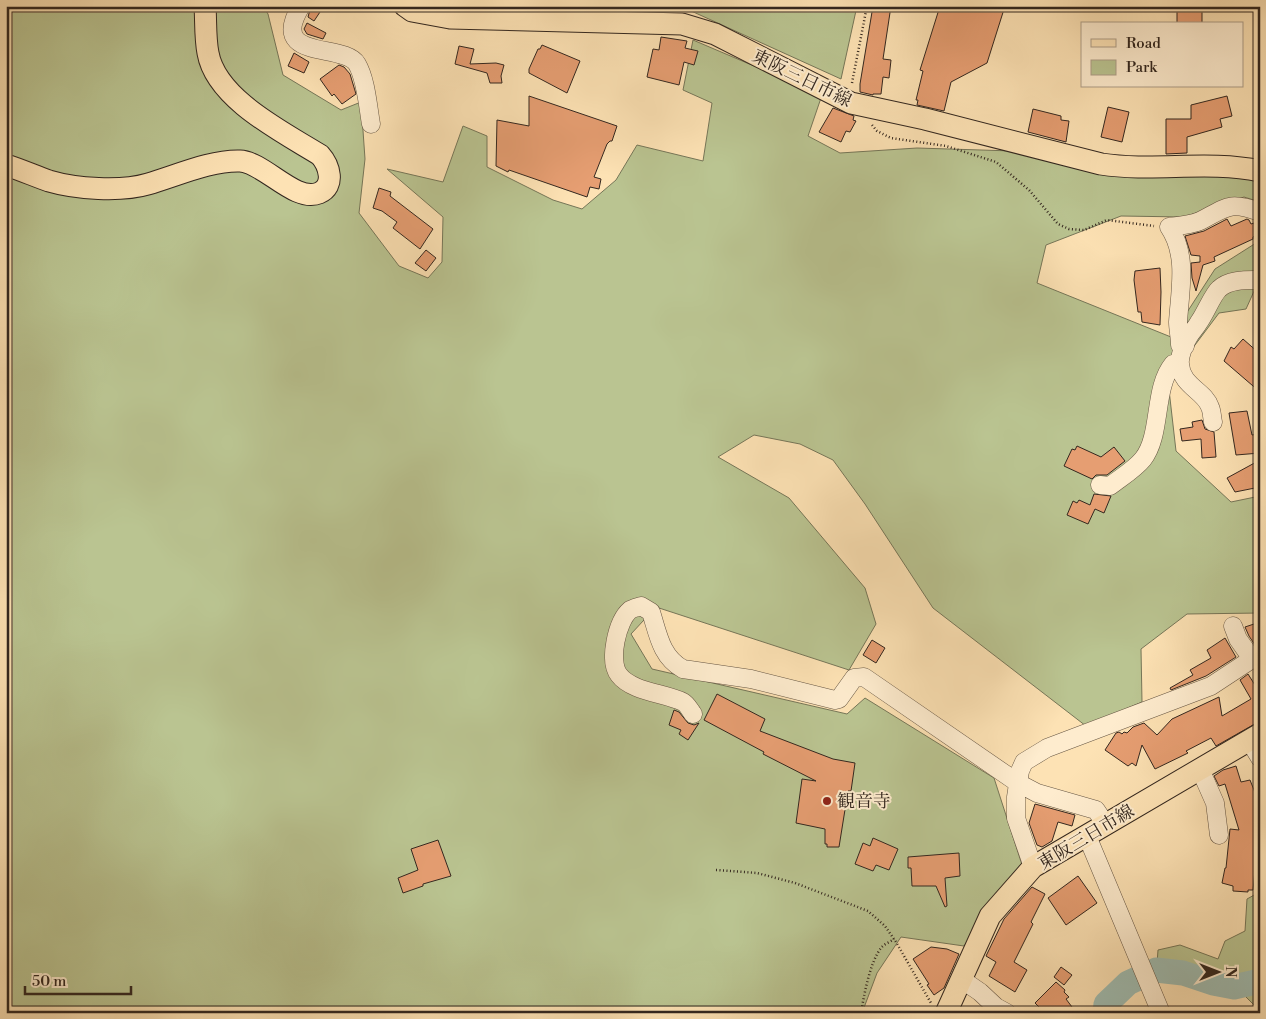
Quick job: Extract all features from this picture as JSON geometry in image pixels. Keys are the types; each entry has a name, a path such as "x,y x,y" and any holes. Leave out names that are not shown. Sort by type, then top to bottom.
{"main road":[{"path":"6,165 50,181 99,188 139,186 220,162 243,161 257,166 300,192 310,195 324,191 330,174 326,162 320,155 255,114 226,88 214,72 208,53 205,6"},
{"name":"東阪三日市線","path":"404,6 412,11 450,18 560,13 682,24 715,34 859,106 925,119 1102,164 1126,168 1239,167 1260,171"},
{"name":"東阪三日市線","path":"939,1009 961,979 990,916 1033,867 1200,770 1256,744"}],"street":[{"path":"301,6 294,17 292,30 297,39 309,48 347,55 357,64 371,124"},
{"path":"1185,346 1180,345 1178,324 1182,289 1180,254 1176,238 1169,227 1199,222 1228,206 1245,207 1260,212"},
{"path":"1212,422 1210,406 1184,378 1180,363 1187,339 1219,289 1243,280 1260,280"},
{"path":"1100,485 1110,486 1143,458 1152,442 1158,406 1168,369 1173,364 1180,363"},
{"path":"693,714 684,703 631,684 619,676 614,666 615,642 622,622 631,609 641,606 651,612 661,645 674,664 683,669 751,679 835,700 839,699 854,678 864,676 1018,783 1037,793 1096,810 1106,825"},
{"path":"1033,867 1016,818 1018,783 1024,762 1047,748 1211,686 1256,659 1238,639 1233,626"},
{"path":"1200,770 1215,803 1219,835"},
{"path":"1087,836 1158,1005"},
{"path":"961,979 980,992 996,1007 1011,1012"}],"path":[{"path":"867,6 852,86 859,106 867,120 877,131 891,138 946,146 996,162 1029,190 1058,224 1069,229 1084,230 1107,220 1169,227"},
{"path":"716,870 757,873 795,883 868,911 885,926 939,1009"},
{"path":"861,1013 865,988 881,947 894,939"}],"green space":[{"path":"6,6 263,6 268,14 283,75 341,110 361,102 365,159 359,213 399,266 428,278 442,262 443,217 387,169 443,182 463,126 487,136 487,167 553,200 582,209 616,180 637,145 703,161 712,103 683,90 693,40 822,95 808,136 840,153 917,148 1013,151 1260,177 1260,202 1244,197 1184,217 1121,216 1046,245 1037,283 1171,337 1215,269 1256,243 1260,243 1260,278 1246,309 1219,313 1168,381 1176,451 1231,502 1260,496 1260,613 1187,614 1141,649 1142,702 1086,726 933,608 865,504 833,460 800,444 754,435 718,457 789,498 865,588 876,624 849,670 656,607 631,634 652,669 847,714 865,698 994,778 1023,868 964,946 901,937 877,973 862,1013 6,1013"},
{"path":"688,6 857,6 841,79 689,10"},
{"path":"1260,887 1260,1011 1220,975 1157,964 1158,950 1180,945 1218,959 1225,941 1245,931 1247,899 1256,894"}],"building":[{"path":"311,6 324,6 314,21 308,17"},
{"path":"873,6 891,6 883,59 891,60 889,78 883,77 881,94 873,95 860,92 860,84"},
{"path":"940,6 1005,6 987,63 951,82 944,111 917,105 918,100 916,100 923,71 920,70"},
{"path":"1177,6 1202,6 1202,22 1177,22"},
{"path":"307,23 326,33 323,39 307,34 304,29"},
{"path":"661,37 687,41 685,48 698,51 694,65 684,62 679,85 647,77 653,49 659,50"},
{"path":"542,45 580,61 567,93 529,73 538,49"},
{"path":"459,46 474,49 470,64 496,63 504,65 501,76 502,83 490,83 487,73 455,64"},
{"path":"294,53 309,62 304,73 288,66"},
{"path":"339,65 344,67 350,74 356,94 342,104 334,94 332,96 320,79"},
{"path":"529,96 617,126 612,141 607,144 594,177 601,179 599,189 590,187 587,197 509,170 508,172 496,166 497,120 529,126"},
{"path":"1227,96 1232,116 1220,119 1222,127 1187,137 1187,153 1166,154 1166,119 1191,119 1191,105"},
{"path":"1108,107 1129,112 1122,142 1101,137"},
{"path":"833,108 854,116 853,120 856,121 850,132 846,131 841,142 819,132"},
{"path":"1033,109 1061,116 1061,120 1069,121 1066,142 1028,132"},
{"path":"379,188 391,192 390,196 433,229 420,249 393,228 397,222 382,211 373,208"},
{"path":"1227,219 1231,226 1247,219 1249,220 1251,224 1254,223 1257,235 1253,239 1214,257 1215,261 1203,265 1196,291 1192,278 1191,263 1200,262 1200,256 1191,255 1185,236 1204,231"},
{"path":"426,250 436,258 426,271 415,263"},
{"path":"1160,268 1160,325 1142,322 1141,312 1138,312 1134,280 1135,271"},
{"path":"1243,339 1260,354 1260,392 1224,361 1231,347 1234,349"},
{"path":"1247,411 1252,435 1258,434 1260,453 1236,455 1229,413"},
{"path":"1202,420 1205,429 1214,432 1216,457 1202,458 1201,439 1182,441 1180,429 1193,427 1192,422"},
{"path":"1077,446 1101,457 1114,447 1125,461 1107,475 1096,475 1092,479 1064,466 1072,449 1075,450"},
{"path":"1260,460 1260,487 1235,492 1227,478"},
{"path":"1094,494 1111,496 1104,513 1095,509 1088,524 1067,515 1073,501 1077,503 1079,500 1090,505"},
{"path":"1260,622 1260,648 1257,648 1245,627"},
{"path":"1225,638 1236,657 1206,676 1171,690 1170,688 1193,675 1190,670 1211,658 1207,650"},
{"path":"872,640 885,648 876,663 863,655"},
{"path":"1248,674 1260,693 1260,721 1216,746 1211,738 1186,751 1188,753 1155,769 1142,745 1136,766 1132,763 1128,766 1105,750 1116,733 1127,733 1133,727 1144,723 1157,735 1172,719 1219,697 1222,716 1251,699 1240,680"},
{"path":"717,694 765,719 760,731 833,759 855,763 851,791 848,791 839,847 827,847 827,844 825,844 825,829 796,823 802,779 816,781 763,754 764,752 704,720"},
{"path":"674,710 679,712 688,723 694,725 699,723 688,740 679,734 681,730 669,725"},
{"path":"1236,766 1241,782 1250,780 1260,805 1260,860 1256,860 1253,890 1248,890 1248,892 1233,891 1233,886 1222,883 1226,868 1230,829 1239,830 1225,784 1219,786 1214,776 1223,770"},
{"path":"1035,804 1075,815 1072,826 1058,822 1052,841 1042,847 1037,845 1029,823"},
{"path":"873,838 898,849 889,870 876,865 873,871 855,864 863,843 870,846"},
{"path":"438,840 451,876 423,884 423,886 403,893 398,878 418,870 411,849"},
{"path":"959,853 960,876 945,878 947,906 945,907 936,886 912,886 911,868 908,868 908,857"},
{"path":"1078,876 1097,903 1066,925 1048,898"},
{"path":"1032,887 1045,894 1031,922 1033,924 1014,962 1027,970 1015,992 989,976 996,962 986,956 1004,919"},
{"path":"931,947 947,949 959,954 944,988 934,995 913,959"},
{"path":"1061,967 1072,975 1064,985 1054,977"},
{"path":"1056,982 1065,990 1064,992 1069,997 1066,999 1072,1007 1065,1013 1045,1013 1035,1003"}],"waterway":[{"path":"1105,1013 1106,1004 1128,983 1156,970 1183,973 1213,983 1234,987 1260,981"}],"place":[{"name":"観音寺","path":"827,801"}]}
